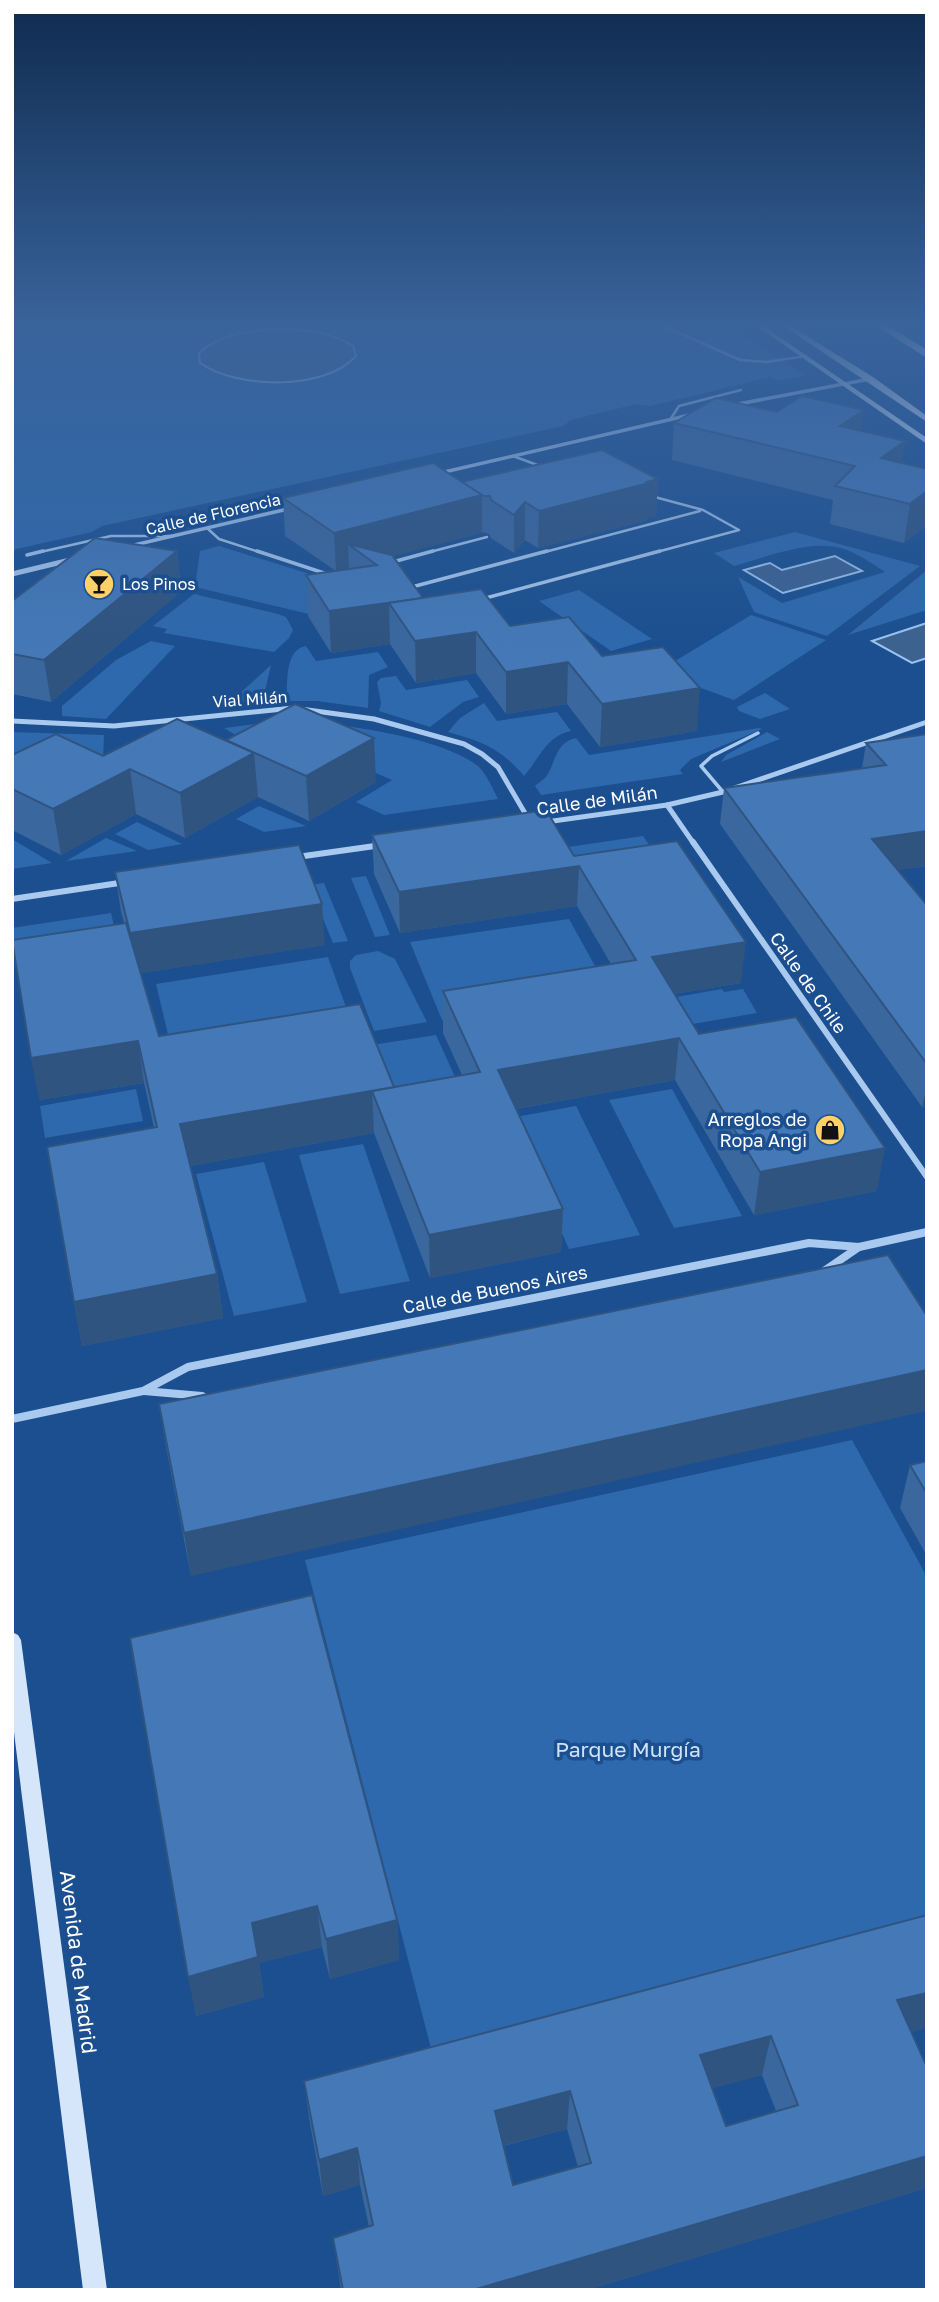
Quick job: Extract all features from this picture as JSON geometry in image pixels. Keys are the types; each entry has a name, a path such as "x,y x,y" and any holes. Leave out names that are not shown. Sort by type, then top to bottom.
{"street":[{"path":"439,473 616,432"},
{"name":"Calle de Florencia","path":"118,548 306,505"},
{"path":"12,574 79,558"},
{"name":"Vial Milán","path":"12,721 114,726 293,708 374,719 464,744 482,754 498,767 531,824"},
{"name":"Calle de Milán","path":"518,826 667,805 723,792 927,722"},
{"name":"Calle de Chile","path":"667,805 927,1177"},
{"path":"289,859 397,843"},
{"path":"12,899 139,881"},
{"name":"Calle de Buenos Aires","path":"12,1419 143,1391 188,1367 809,1243 859,1247 927,1232"},
{"name":"Calle de Buenos Aires","path":"812,1273 825,1270 859,1247"},
{"name":"Calle de Buenos Aires","path":"143,1391 196,1397 210,1394"},
{"name":"Avenida de Madrid","path":"12,1640 95,2290"}],"lane":[{"path":"513,456 547,468"},
{"path":"480,599 739,530 703,510 641,493"},
{"path":"407,588 703,510"},
{"path":"207,528 219,539 336,576"},
{"path":"27,555 111,536 172,536"},
{"path":"386,563 487,537"},
{"path":"723,792 701,766 712,756 758,733"}],"green space":[{"path":"12,432 533,432 102,526 92,532 12,550"},
{"path":"795,532 920,566 827,636 754,612 738,577 782,603 885,572 857,554 834,547 805,547 734,566 714,553"},
{"path":"219,546 329,580 309,614 195,587 200,551"},
{"path":"927,570 927,610 848,635"},
{"path":"579,590 652,639 611,651 539,601"},
{"path":"194,594 278,614 286,617 293,630 289,638 274,652 164,633 167,629 153,626"},
{"path":"751,615 826,640 734,700 657,672"},
{"path":"151,641 175,646 106,719 62,716 62,706 116,660"},
{"path":"306,646 316,661 378,652 388,667 369,675 368,708 317,701 286,701 288,668 294,654"},
{"path":"271,665 262,704 227,708 222,702 231,701 229,696 238,695"},
{"path":"396,676 406,690 467,680 479,697 463,702 430,727 379,711 381,703 377,682 381,678"},
{"path":"765,693 790,709 760,719 739,711 737,707"},
{"path":"484,703 497,721 557,712 571,731 549,743 524,776 499,752 448,732 460,718"},
{"path":"287,720 359,728 440,747 479,767 498,799 384,815 356,802 392,780 297,739 267,754 224,728"},
{"path":"762,729 691,759 680,770 683,774 541,795 535,786 548,774 561,747 576,738 589,755"},
{"path":"12,732 104,735 103,762 12,795"},
{"path":"767,732 780,739 721,762 726,755"},
{"path":"259,806 306,826 264,832 236,819"},
{"path":"137,822 182,844 148,850 115,834"},
{"path":"643,836 669,874 578,889 555,849"},
{"path":"106,838 137,851 66,861"},
{"path":"12,839 52,863 12,869"},
{"path":"366,876 390,935 375,937 351,878"},
{"path":"324,883 348,941 333,943 309,885"},
{"path":"111,913 122,960 19,976 12,928"},
{"path":"569,919 610,993 442,1020 410,942"},
{"path":"378,951 395,959 427,1022 374,1031 350,968 350,961 356,955"},
{"path":"328,957 356,1035 175,1064 156,984"},
{"path":"722,989 724,992 743,989 757,1013 675,1027 659,1000"},
{"path":"436,1035 471,1112 402,1124 372,1045"},
{"path":"136,1089 143,1121 45,1138 40,1106"},
{"path":"672,1089 742,1216 674,1228 609,1100"},
{"path":"576,1106 640,1235 569,1249 510,1118"},
{"path":"363,1144 410,1281 340,1294 299,1155"},
{"path":"264,1162 307,1302 234,1316 196,1174"},
{"name":"Parque Murgía","path":"852,1440 927,1577 927,1934 435,2064 305,1560"}],"shaded area":[{"path":"835,556 862,571 783,593 744,570 770,563 782,570"},
{"path":"927,623 927,658 912,663 872,641"}],"building":[{"path":"714,432 868,432 905,441 881,458 927,469 927,491 910,504 835,486 855,466"},
{"path":"602,450 658,479 539,511 525,502 514,515 491,500 490,496 484,496 461,482"},
{"path":"433,463 482,495 334,533 283,498"},
{"path":"95,538 177,551 44,660 12,654 12,601"},
{"path":"348,544 392,555 423,598 329,611 306,575 377,565"},
{"path":"481,589 510,626 569,617 602,656 663,647 700,688 602,704 568,662 506,672 476,632 415,641 389,603"},
{"path":"295,704 374,738 306,776 226,740"},
{"path":"177,719 254,753 180,793 130,769 53,809 12,789 12,755 56,734 103,756"},
{"path":"927,734 927,831 872,839 927,905 927,1064 724,788 886,765 866,743"},
{"path":"546,810 574,856 677,841 746,942 652,957 699,1034 796,1017 885,1148 760,1172 679,1038 498,1070 563,1209 429,1235 372,1091 480,1072 443,991 636,960 579,866 399,892 372,835"},
{"path":"299,845 322,904 130,933 115,872"},
{"path":"126,923 159,1036 360,1004 394,1087 180,1124 217,1274 74,1302 47,1147 157,1127 138,1041 31,1058 12,940"},
{"path":"888,1255 927,1316 927,1370 184,1533 159,1404"},
{"path":"927,1461 927,1494 910,1465"},
{"path":"312,1595 397,1920 326,1939 317,1906 252,1923 258,1957 188,1977 130,1638"},
{"path":"927,1915 927,1993 897,2000 927,2067 927,2156 473,2290 343,2290 333,2238 373,2225 357,2148 319,2160 304,2081","holes":["771,2036 798,2105 726,2126 700,2055","570,2091 591,2163 513,2185 495,2111"]}],"place":[{"name":"Los Pinos","path":"99,584"},
{"name":"Arreglos de Ropa Angi","path":"830,1130"}]}
